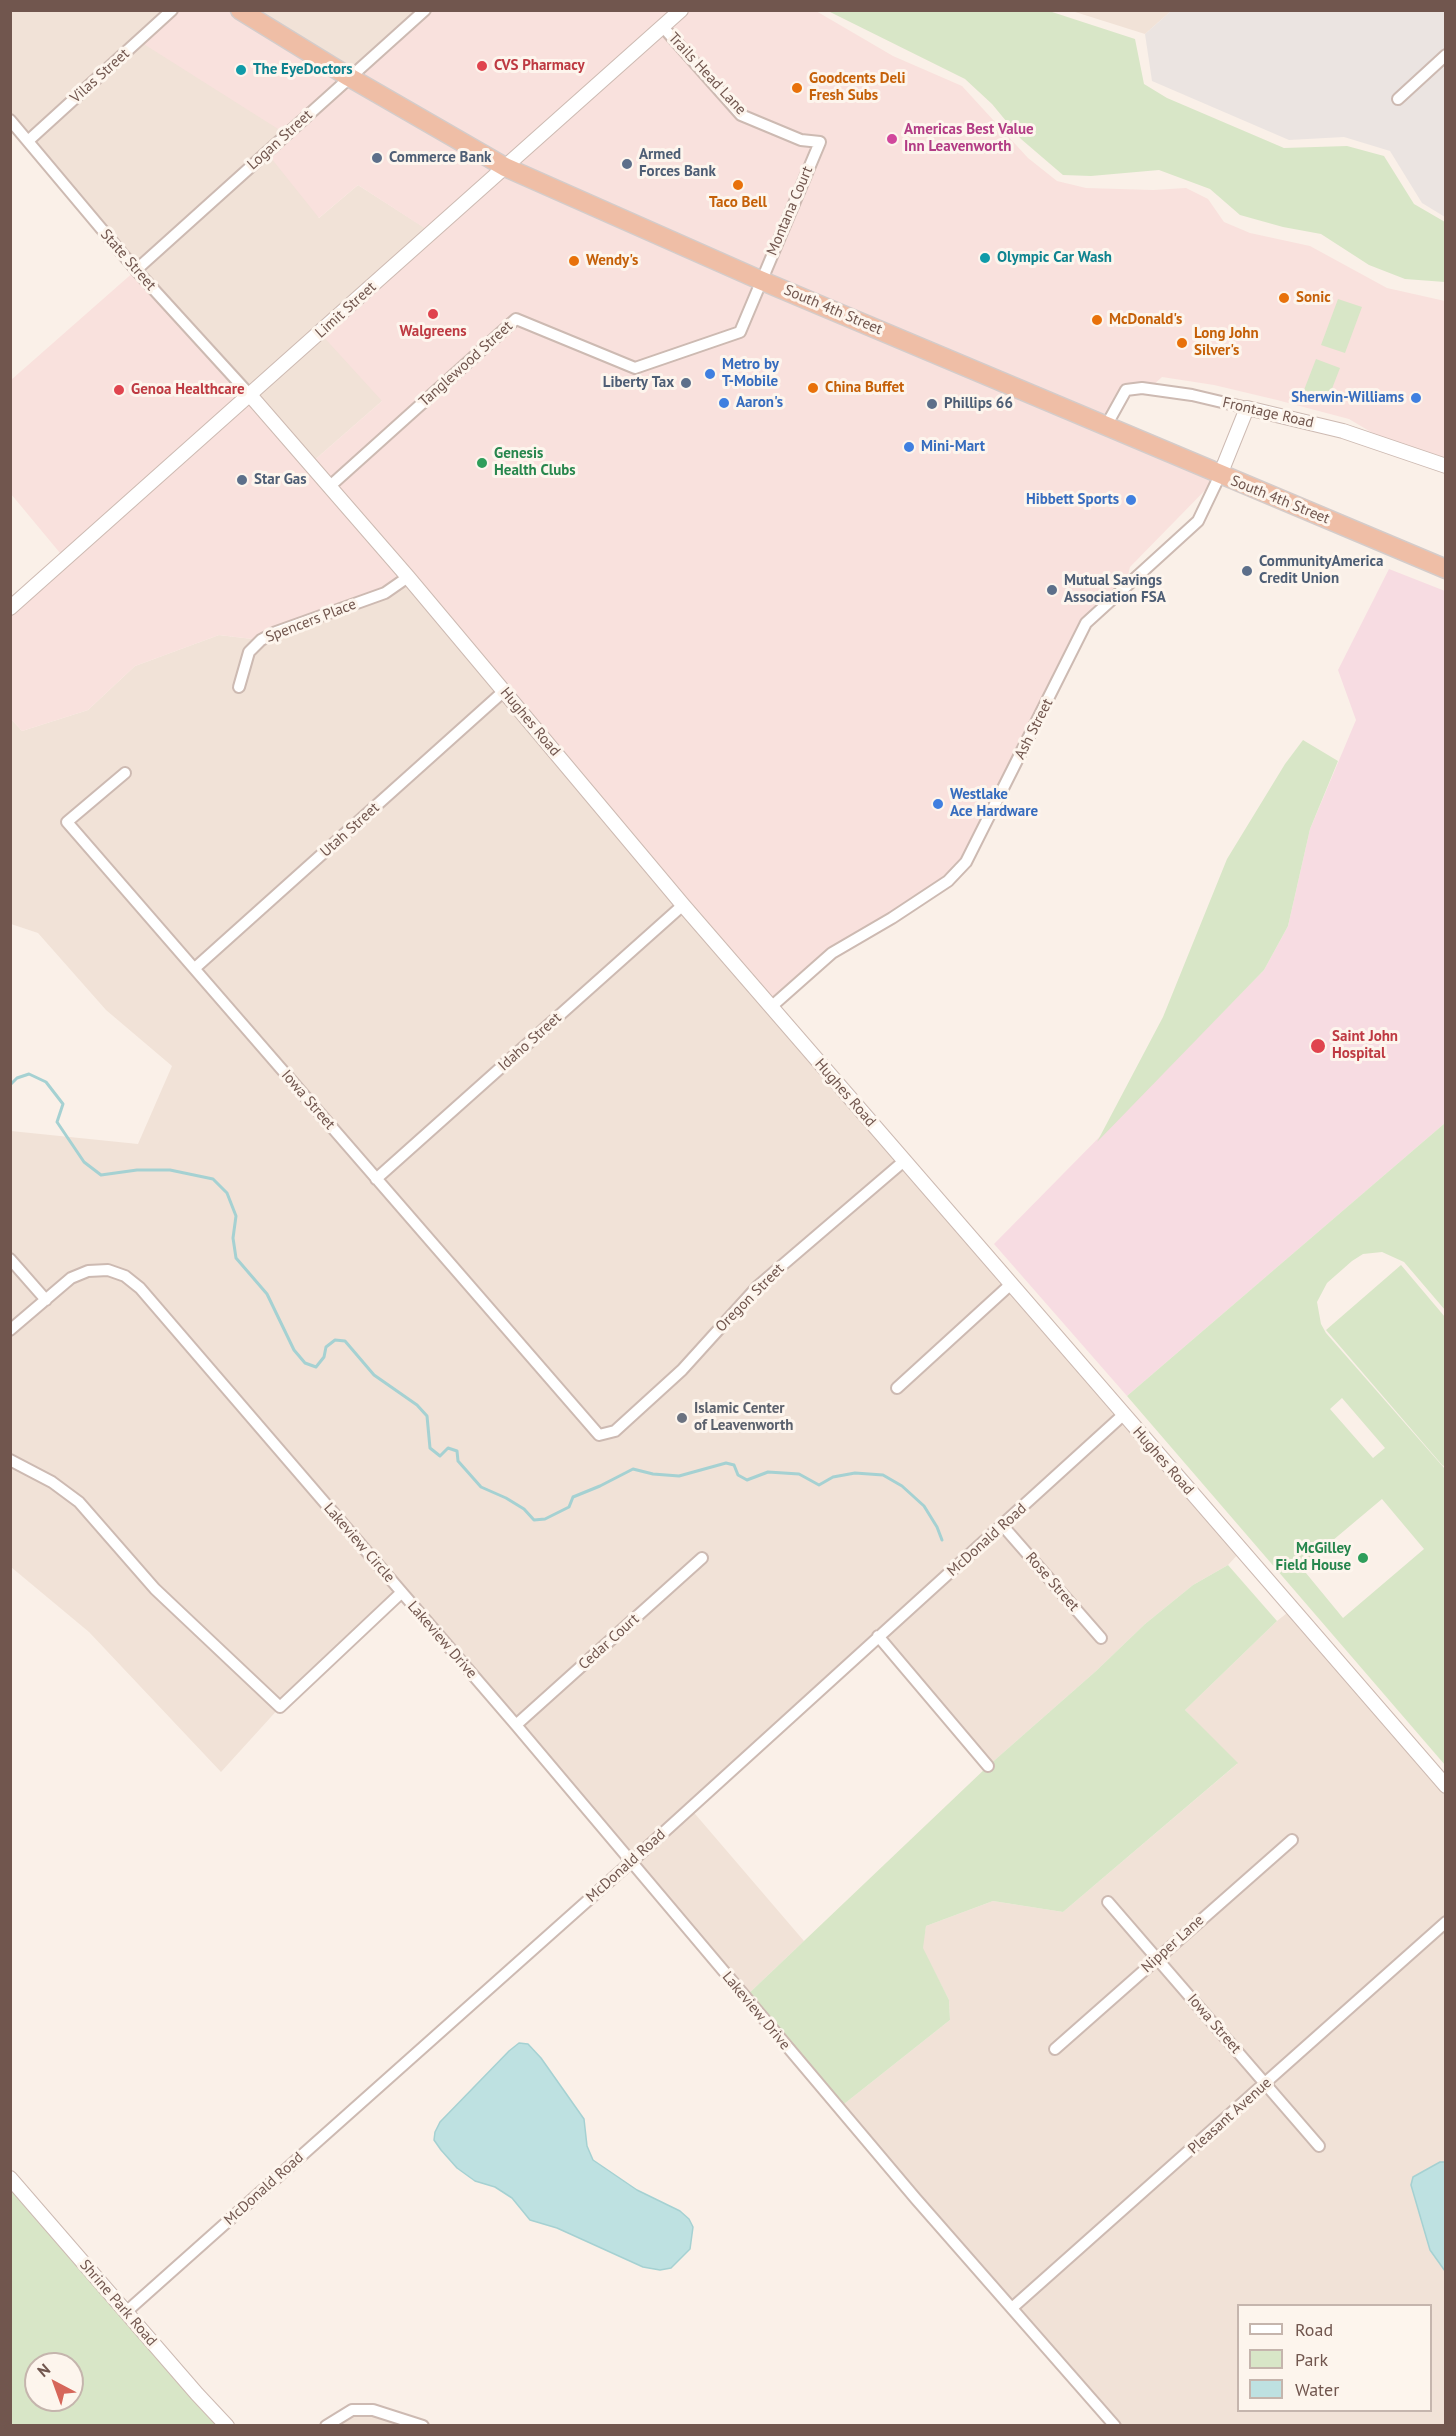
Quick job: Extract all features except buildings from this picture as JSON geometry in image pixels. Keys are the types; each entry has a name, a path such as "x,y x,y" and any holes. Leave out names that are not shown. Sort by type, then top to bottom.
{"highway":[{"name":"South 4th Street","path":"240,10 349,77 505,167 760,280 1446,569"}],"street":[{"name":"Vilas Street","path":"28,141 172,10"},
{"name":"Logan Street","path":"136,270 425,10"},
{"name":"Limit Street","path":"10,608 681,10"},
{"name":"Trails Head Lane","path":"663,27 741,115 801,140 820,142"},
{"path":"1398,99 1446,55"},
{"name":"State Street","path":"10,120 136,270 250,396"},
{"name":"Montana Court","path":"760,280 820,142"},
{"name":"Tanglewood Street","path":"329,487 516,319 635,368 740,332 760,280"},
{"name":"Frontage Road","path":"1106,426 1126,390 1142,388 1192,395 1342,431 1444,464"},
{"name":"Hughes Road","path":"250,396 408,577 683,905 1446,1786"},
{"name":"Ash Street","path":"771,1007 832,953 892,918 948,881 966,862 1086,623 1198,521 1220,475 1247,408"},
{"name":"Spencers Place","path":"238,687 249,652 261,640 276,632 385,593 408,577"},
{"name":"Utah Street","path":"195,968 504,691"},
{"name":"Iowa Street","path":"124,772 67,822 599,1435"},
{"name":"Idaho Street","path":"376,1179 683,905"},
{"name":"Oregon Street","path":"599,1435 615,1431 682,1370 758,1286 904,1161"},
{"path":"10,1259 46,1300"},
{"name":"Lakeview Circle","path":"10,1330 71,1278 88,1271 108,1270 125,1276 401,1593 280,1707 155,1589 79,1502 52,1482 10,1460"},
{"path":"897,1388 1011,1284"},
{"name":"McDonald Road","path":"126,2312 631,1862 1123,1415"},
{"name":"Rose Street","path":"1003,1526 1101,1638"},
{"name":"Cedar Court","path":"516,1725 702,1558"},
{"name":"Lakeview Drive","path":"401,1593 516,1725 751,2006 1115,2426"},
{"path":"878,1636 988,1766"},
{"name":"Nipper Lane","path":"1055,2049 1292,1840"},
{"name":"Iowa Street","path":"1108,1902 1319,2146"},
{"name":"Pleasant Avenue","path":"1012,2308 1446,1922"},
{"name":"Shrine Park Road","path":"10,2178 227,2426"},
{"path":"326,2426 351,2410 374,2410 423,2426"}],"shaded area":[{"path":"10,11 172,11 287,134 319,218 358,185 433,233 382,401 310,464 11,120"},
{"path":"172,11 240,11 349,77 425,11 816,11 893,56 962,86 1028,158 1057,181 1086,188 1153,190 1186,188 1208,199 1224,222 1250,233 1310,246 1387,288 1445,301 1445,466 1403,451 1349,419 1214,385 1162,377 1149,389 1126,391 1107,425 1220,475 1130,567 1125,588 1086,623 966,862 948,881 832,953 771,1007 408,577 385,593 261,640 219,635 135,666 88,710 22,731 11,719 10,608 65,559 11,494 11,380 136,270 310,464 382,401 320,333 432,233 358,185 319,218 267,153 286,134 139,41"},
{"path":"240,11 425,11 349,77"},
{"path":"1072,11 1171,11 1145,34"},
{"path":"1171,11 1445,11 1445,217 1422,203 1390,151 1344,137 1289,140 1152,81 1145,34"},
{"name":"Saint John Hospital","path":"1389,569 1445,591 1445,1123 1127,1396 994,1244 1264,970 1288,926 1310,829 1356,720 1338,670"},
{"path":"408,577 1241,1551 1228,1565 1193,1585 1145,1624 1096,1671 988,1766 878,1637 690,1808 804,1941 744,1998 402,1593 280,1707 221,1772 89,1632 11,1567 11,1131 138,1144 172,1066 106,1010 38,933 11,924 11,719 22,731 88,710 135,666 219,635 261,640"},
{"path":"1292,1609 1445,1786 1445,2425 1115,2425 839,2108 950,2020 949,2000 922,1948 926,1926 993,1901 1063,1912 1237,1764 1185,1710"},
{"path":"352,2410 423,2426 326,2426"}],"green space":[{"path":"828,11 1049,11 1135,39 1144,84 1167,98 1284,148 1347,146 1384,156 1414,204 1445,222 1445,282 1405,279 1369,265 1321,234 1283,227 1240,215 1210,189 1159,170 1091,176 1063,175 1021,139 992,104 965,79"},
{"path":"1338,299 1362,307 1345,353 1321,345"},
{"path":"1316,359 1340,368 1328,399 1304,390"},
{"path":"1303,740 1338,761 1310,829 1288,926 1264,970 1097,1142 1163,1017 1227,859 1285,764"},
{"path":"1445,1123 1445,1310 1404,1262 1382,1252 1363,1254 1352,1261 1327,1283 1317,1302 1321,1324 1326,1333 1445,1469 1445,1765 1127,1396","holes":["1342,1398 1385,1448 1373,1458 1330,1409","1382,1499 1424,1549 1343,1618 1301,1567"]},
{"path":"1401,1265 1445,1317 1446,1464 1443,1466 1326,1330"},
{"path":"1228,1565 1277,1621 1185,1710 1238,1763 1063,1912 993,1901 926,1926 923,1948 949,2000 950,2020 839,2108 744,1998 988,1766 1096,1671 1145,1624 1193,1585"},
{"path":"10,2178 227,2425 11,2425"}],"water":[{"path":"519,2043 528,2044 541,2058 584,2119 587,2146 593,2160 637,2190 680,2211 689,2219 693,2227 690,2249 671,2268 660,2270 643,2267 557,2228 530,2220 512,2198 495,2187 475,2181 457,2168 434,2140 440,2122"},
{"path":"1440,2162 1445,2162 1445,2271 1430,2250 1411,2185 1413,2177"}],"waterway":[{"path":"10,1085 17,1078 29,1074 46,1082 63,1104 57,1122 84,1162 101,1175 137,1170 170,1170 213,1179 227,1193 236,1216 233,1238 236,1258 267,1294 294,1350 305,1363 316,1367 324,1357 326,1347 335,1340 345,1341 374,1375 417,1405 427,1416 430,1448 440,1456 448,1448 457,1451 458,1461 481,1487 524,1509 534,1520 545,1519 569,1507 573,1497 633,1469 653,1474 679,1476 726,1463 734,1465 738,1475 747,1480 768,1472 799,1474 819,1485 833,1477 855,1473 883,1475 902,1486 924,1506 942,1540"}],"place":[{"name":"CVS Pharmacy","path":"482,66"},
{"name":"The EyeDoctors","path":"241,70"},
{"name":"Goodcents Deli Fresh Subs","path":"797,88"},
{"name":"Americas Best Value Inn Leavenworth","path":"892,139"},
{"name":"Commerce Bank","path":"377,158"},
{"name":"Armed Forces Bank","path":"627,164"},
{"name":"Taco Bell","path":"738,185"},
{"name":"Olympic Car Wash","path":"985,258"},
{"name":"Wendy's","path":"574,261"},
{"name":"Sonic","path":"1284,298"},
{"name":"Walgreens","path":"433,314"},
{"name":"McDonald's","path":"1097,320"},
{"name":"Long John Silver's","path":"1182,343"},
{"name":"Metro by T-Mobile","path":"710,374"},
{"name":"Liberty Tax","path":"686,383"},
{"name":"China Buffet","path":"813,388"},
{"name":"Genoa Healthcare","path":"119,390"},
{"name":"Sherwin-Williams","path":"1416,398"},
{"name":"Aaron's","path":"724,403"},
{"name":"Phillips 66","path":"932,404"},
{"name":"Mini-Mart","path":"909,447"},
{"name":"Genesis Health Clubs","path":"482,463"},
{"name":"Star Gas","path":"242,480"},
{"name":"Hibbett Sports","path":"1131,500"},
{"name":"CommunityAmerica Credit Union","path":"1247,571"},
{"name":"Mutual Savings Association FSA","path":"1052,590"},
{"name":"Westlake Ace Hardware","path":"938,804"},
{"name":"Saint John Hospital","path":"1318,1046"},
{"name":"Islamic Center of Leavenworth","path":"682,1418"},
{"name":"McGilley Field House","path":"1363,1558"}]}
